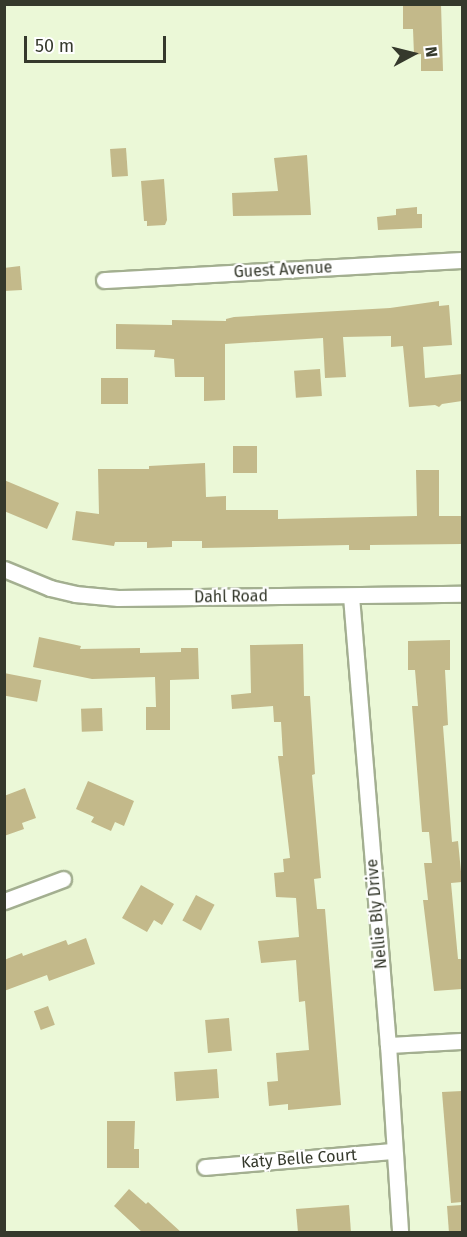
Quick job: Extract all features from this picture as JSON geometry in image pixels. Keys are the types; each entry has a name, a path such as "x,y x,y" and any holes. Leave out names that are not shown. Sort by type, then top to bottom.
{"street":[{"name":"Guest Avenue","path":"104,280 462,260"},
{"name":"Dahl Road","path":"4,569 50,588 100,597 462,594"},
{"name":"Nellie Bly Drive","path":"351,596 388,1045 400,1233"},
{"path":"4,901 63,879"},
{"path":"388,1045 462,1041"},
{"name":"Katy Belle Court","path":"205,1167 393,1151"}],"building":[{"path":"403,4 441,4 443,71 421,71 421,54 414,55 413,29 403,29"},
{"path":"126,148 128,176 112,177 110,149"},
{"path":"307,155 311,215 233,216 232,193 278,191 274,158"},
{"path":"164,179 167,220 165,225 147,226 147,221 144,221 141,181"},
{"path":"417,207 417,214 422,214 422,228 378,230 377,217 396,215 396,209"},
{"path":"20,266 22,290 4,291 4,268"},
{"path":"439,301 439,306 449,305 452,345 423,347 425,378 462,374 462,401 442,404 439,407 435,405 409,407 403,346 391,347 391,336 343,337 346,377 325,378 323,338 225,344 225,400 204,401 204,377 175,377 174,359 154,357 155,350 116,349 116,324 172,325 172,320 226,321 234,317 390,308"},
{"path":"320,369 322,396 296,398 294,371"},
{"path":"101,378 128,378 128,404 101,404"},
{"path":"233,446 257,446 257,473 233,473"},
{"path":"205,463 206,497 226,496 226,510 278,510 278,519 417,516 416,470 439,470 439,516 462,516 462,544 370,545 370,550 349,550 349,545 202,548 202,541 172,541 172,547 147,548 147,542 115,542 114,546 72,540 76,511 99,514 98,469 149,469 149,466"},
{"path":"4,480 59,503 47,529 4,511"},
{"path":"39,637 81,646 80,649 140,648 140,653 181,652 181,648 198,648 199,679 170,680 170,730 146,730 146,707 156,707 155,677 92,679 33,667"},
{"path":"450,640 450,670 445,670 448,725 443,726 452,842 458,841 462,882 451,883 458,959 462,959 462,989 434,991 423,900 428,900 424,863 432,863 429,832 422,832 412,706 418,706 415,670 408,670 408,641"},
{"path":"303,644 304,696 310,696 315,774 312,775 321,878 314,879 317,909 325,909 341,1105 288,1110 288,1104 269,1106 267,1082 278,1081 276,1053 309,1050 305,1001 299,1002 296,960 261,963 258,941 299,937 296,898 276,897 274,873 284,872 283,859 290,858 278,756 283,756 281,722 274,722 273,706 232,709 231,695 251,693 250,645"},
{"path":"4,673 41,680 37,702 4,695"},
{"path":"102,708 103,731 82,732 81,709"},
{"path":"88,781 134,801 124,826 115,822 111,831 91,822 94,817 76,809"},
{"path":"25,788 36,818 22,823 24,829 4,836 4,796"},
{"path":"141,885 174,904 162,925 154,920 147,932 122,918"},
{"path":"196,895 215,905 201,930 182,921"},
{"path":"86,938 95,964 49,981 47,975 4,991 4,960 22,953 23,956 66,940 68,945"},
{"path":"48,1006 55,1025 41,1030 34,1011"},
{"path":"229,1018 232,1051 208,1053 205,1020"},
{"path":"217,1069 219,1098 176,1101 174,1072"},
{"path":"462,1091 462,1202 451,1203 442,1092"},
{"path":"107,1121 135,1121 134,1149 139,1149 139,1168 107,1168"},
{"path":"129,1189 146,1204 148,1202 182,1233 143,1233 114,1206"},
{"path":"349,1205 351,1233 298,1233 296,1209"},
{"path":"462,1205 462,1233 449,1233 447,1206"}]}
